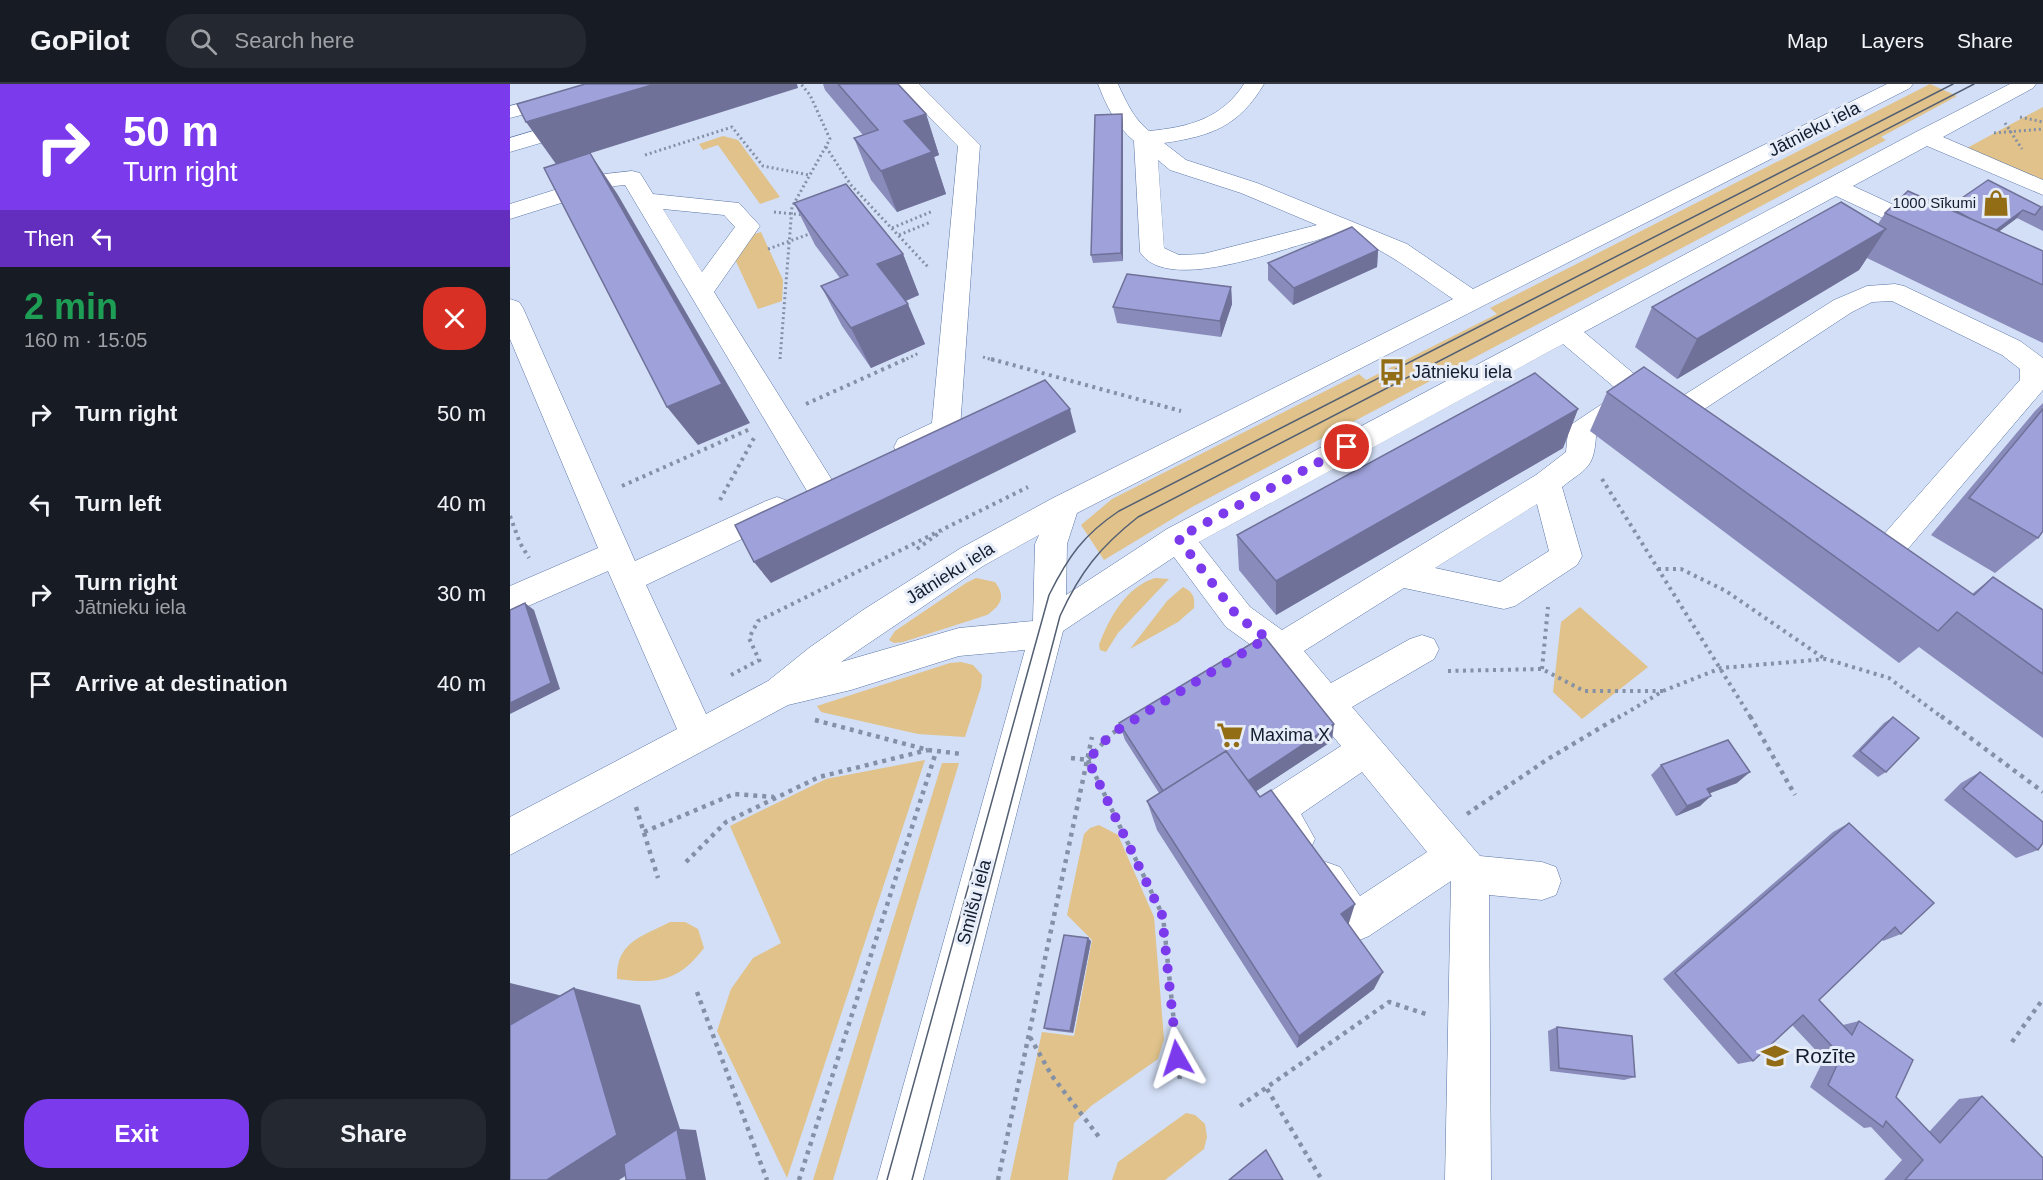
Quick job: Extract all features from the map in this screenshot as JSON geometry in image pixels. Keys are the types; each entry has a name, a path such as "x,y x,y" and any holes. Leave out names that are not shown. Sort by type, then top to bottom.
{"street":[{"path":"510,112 618,84"},
{"path":"884,458 946,429 969,145 907,84"},
{"path":"1108,84 1116,104 1132,128 1178,165 1249,188 1398,250 1471,300"},
{"path":"1145,138 1197,132 1236,110 1254,84"},
{"name":"Jātnieku iela","path":"510,837 698,736 771,680 821,658 972,557 1064,506 1903,84"},
{"name":"Jātnieku iela","path":"771,680 850,675 958,642 1048,629 1178,538 2026,84"},
{"path":"2039,84 2043,86"},
{"path":"510,145 597,118"},
{"path":"1924,137 2043,188"},
{"path":"1145,138 1152,252 1175,263 1203,262 1343,226"},
{"path":"510,212 613,179 632,178 701,292 771,418 831,483 695,548 510,600"},
{"path":"1834,186 1947,239"},
{"path":"645,200 731,208 748,226 701,292"},
{"path":"1564,330 1679,425 1843,306 1867,294 1895,292 2011,348 2033,365 2034,382 1873,568 1845,547"},
{"path":"511,312 594,499 621,567 698,736"},
{"path":"1281,648 1546,483 1580,457 1582,438 1639,392"},
{"path":"1402,574 1504,596 1566,556 1546,483"},
{"name":"Smilšu iela","path":"900,1180 1048,629 1051,544 1064,506"},
{"path":"1178,538 1238,617 1281,648 1453,855 1542,881"},
{"path":"1888,550 1917,569"},
{"path":"1327,703 1430,660"},
{"path":"1366,750 1275,810 1354,922 1453,855"},
{"path":"1453,855 1469,1029 1468,1180"}],"path":[{"path":"695,548 771,418 791,240 792,207 830,139 810,95 801,84"},
{"path":"2016,116 2043,122"},
{"path":"638,158 732,127 763,166 809,175"},
{"path":"1991,134 2043,129"},
{"path":"826,147 850,185 934,273 959,262"},
{"path":"731,208 812,215"},
{"path":"875,220 885,220"},
{"path":"718,268 822,229"},
{"path":"594,499 771,418 952,343 1182,411"},
{"path":"1582,438 1658,569 1721,668 1796,795"},
{"path":"510,516 520,543 533,565"},
{"path":"771,680 749,638 759,621 953,523"},
{"path":"1542,669 1552,565"},
{"path":"1658,569 1681,569 1726,591 1826,659 1889,678 2043,792"},
{"path":"1453,855 1548,759 1663,691 1721,668 1826,659"},
{"path":"1430,660 1542,669 1584,691 1663,691"},
{"path":"810,719 936,752 962,754"},
{"path":"1088,760 1111,734 1131,722"},
{"path":"998,1180 1092,737"},
{"path":"686,862 726,822 819,777 928,750"},
{"path":"800,1180 936,752"},
{"path":"1071,758 1088,760"},
{"path":"1088,760 1162,915 1180,1081"},
{"path":"644,832 735,794 776,797"},
{"path":"635,804 658,878"},
{"path":"697,992 767,1180"},
{"path":"2012,1042 2043,999"},
{"path":"1240,1106 1389,1002 1469,1029"},
{"path":"1030,1036 1052,1076 1099,1137"},
{"path":"1267,1089 1322,1180"}],"shaded area":[{"path":"1930,84 1957,96 1881,137 1886,140 1192,507 1104,560 1081,525 1112,499 1359,374 1366,380 1497,314 1490,308"},
{"path":"2043,107 2043,183 1967,148"},
{"path":"723,136 738,140 780,197 760,204 718,145 703,150 699,144"},
{"path":"761,232 783,280 782,301 758,309 733,255 747,236"},
{"path":"976,578 995,582 1000,592 999,604 987,615 903,642 894,643 889,640 895,631"},
{"path":"1155,578 1169,579 1118,633 1106,652 1100,650 1099,645 1113,614 1135,588"},
{"path":"1183,587 1193,595 1194,608 1178,622 1130,649 1167,601"},
{"path":"1580,607 1648,667 1582,719 1553,692 1561,622"},
{"path":"961,662 973,665 982,675 981,687 965,737 918,734 821,712 817,706 950,663"},
{"path":"925,760 787,1178 717,1031 731,989 753,958 781,943 730,826 826,779"},
{"path":"942,763 959,763 833,1180 813,1180"},
{"path":"1099,825 1118,835 1154,917 1164,1039 1158,1059 1091,1106 1074,1123 1068,1180 1010,1180 1042,1032 1074,1036 1092,940 1067,915 1084,834 1090,828"},
{"path":"670,922 685,922 698,929 704,948 685,968 666,978 644,981 617,979 621,957 632,942"},
{"path":"1186,1113 1195,1115 1205,1124 1207,1137 1204,1149 1165,1180 1112,1180 1118,1162"}],"building":[{"path":"585,84 655,84 526,122 517,104"},
{"path":"838,84 898,84 926,114 904,121 932,152 881,171 854,138 878,130"},
{"path":"1122,114 1121,253 1091,255 1095,115"},
{"path":"590,153 722,384 667,407 544,168"},
{"path":"1988,180 2041,207 2035,215 2023,210 1996,230 1949,207"},
{"path":"846,184 903,254 877,264 908,304 851,328 821,286 848,275 794,203"},
{"path":"1908,191 2043,251 2043,285 1885,213"},
{"path":"1841,202 1886,229 1697,339 1652,307"},
{"path":"1352,227 1378,250 1294,288 1268,263"},
{"path":"1127,274 1231,287 1220,321 1113,307"},
{"path":"1644,367 1974,595 1993,577 2043,610 2043,674 1957,612 1938,631 1607,392"},
{"path":"1535,373 1578,409 1276,581 1237,535"},
{"path":"1045,380 1070,409 754,562 735,525"},
{"path":"2043,409 2043,531 2038,538 1969,498"},
{"path":"525,603 551,683 510,703 510,610"},
{"name":"Maxima X","path":"1264,636 1334,724 1248,781 1226,751 1163,791 1119,723"},
{"path":"1893,717 1919,738 1886,772 1860,751"},
{"path":"1728,740 1750,772 1707,789 1711,796 1687,806 1661,765"},
{"path":"1226,751 1260,797 1271,790 1355,904 1341,914 1383,972 1299,1036 1147,801"},
{"path":"1980,772 2043,822 2043,843 2038,850 1963,789"},
{"path":"1849,823 1934,903 1901,934 1895,927 1819,1000 1852,1035 1859,1021 1913,1060 1896,1097 1940,1143 1982,1096 2043,1158 2043,1180 1905,1180 1923,1160 1886,1121 1883,1127 1828,1085 1841,1056 1803,1015 1753,1061 1675,973"},
{"path":"1064,935 1088,938 1070,1031 1044,1028"},
{"path":"574,988 617,1135 547,1180 510,1180 510,1025"},
{"path":"1557,1027 1632,1036 1635,1077 1559,1068"},
{"path":"677,1129 687,1180 626,1180 624,1164"},
{"path":"1266,1150 1283,1180 1229,1180"}],"tram line":[{"path":"887,1180 1049,595 1070,558 1086,538 1119,511 1953,84"},
{"path":"912,1180 1060,616 1083,573 1102,550 1138,517 1974,84"}],"place":[{"name":"1000 Sīkumi","path":"1996,203"},
{"name":"Jātnieku iela","path":"1392,372"},
{"name":"Maxima X","path":"1230,735"},
{"name":"Rozīte","path":"1775,1056"}],"route":[{"path":"1177,1058 1162,915 1088,760 1111,734 1267,638 1238,617 1178,538 1347,447"}]}
